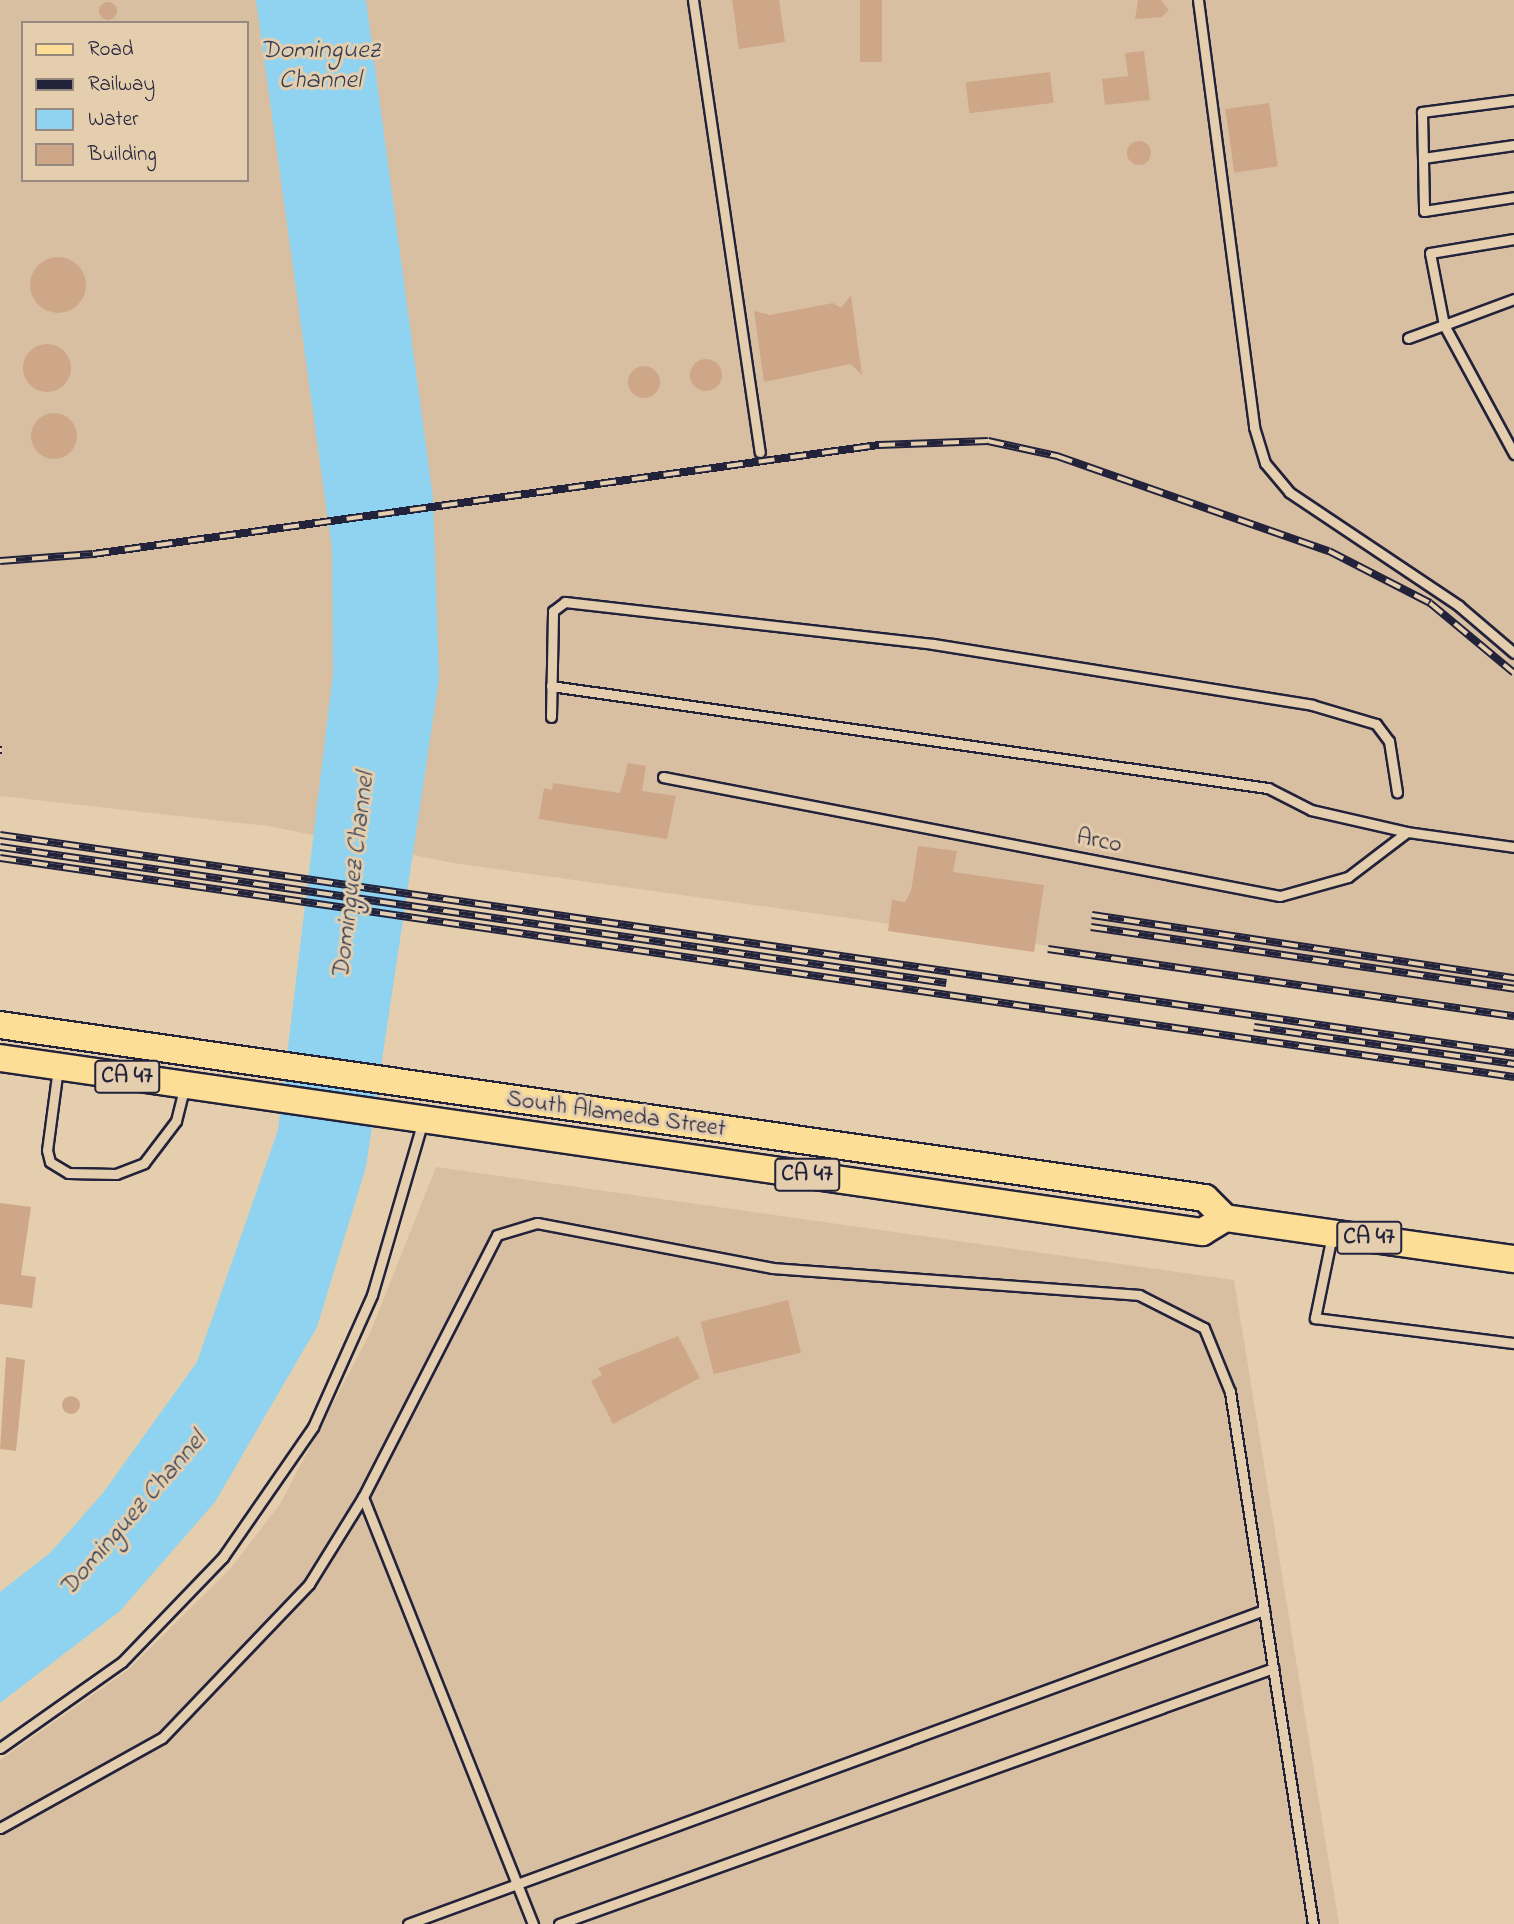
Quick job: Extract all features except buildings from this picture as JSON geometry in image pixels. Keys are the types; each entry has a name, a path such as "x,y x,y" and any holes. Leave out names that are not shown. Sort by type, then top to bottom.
{"main road":[{"name":"South Alameda Street","path":"0,1026 257,1065 1205,1198 1225,1218 1202,1232 0,1058"},
{"name":"CA 47","path":"1225,1218 1514,1259"}],"lane":[{"path":"693,0 760,452"},
{"path":"1198,0 1254,427 1265,463 1289,492 1459,606 1514,653"},
{"path":"1514,100 1422,113 1424,211 1514,197"},
{"path":"1423,158 1514,145"},
{"path":"1514,239 1430,253 1444,325 1514,454"},
{"path":"1408,338 1514,299"},
{"path":"551,717 553,611 565,602 1163,676 1365,719 1385,733 1397,792"},
{"path":"551,686 1268,788 1311,810 1407,832 1514,847"},
{"name":"Arco","path":"663,777 1280,896 1348,877 1407,832"},
{"path":"58,1067 47,1150 50,1162 68,1173 116,1174 144,1163 176,1121 185,1085"},
{"path":"0,1748 122,1662 223,1558 313,1427 372,1295 418,1119"},
{"path":"0,1828 162,1738 309,1584 363,1497 498,1235 537,1223 774,1268 1139,1295 1204,1328 1230,1392 1313,1924"},
{"path":"1332,1233 1315,1318 1514,1343"},
{"path":"363,1497 533,1924"},
{"path":"408,1924 1264,1610"},
{"path":"559,1924 1273,1668"}],"shaded area":[{"path":"0,0 1514,0 1514,1011 453,863 268,826 0,796"},
{"path":"436,1167 1234,1280 1339,1924 0,1924 0,1760 128,1670 231,1568 280,1504 370,1333"}],"water":[{"name":"Dominguez Channel","path":"256,0 366,0 433,498 439,679 366,1167 317,1327 215,1502 120,1611 0,1703 0,1592 51,1552 103,1493 197,1362 278,1130 333,673 332,549"}],"railway":[{"path":"0,561 93,554 879,445 988,441 1057,456 1329,551 1430,603 1514,673"},
{"path":"0,835 1514,1053"},
{"path":"0,847 946,983"},
{"path":"0,858 1514,1077"},
{"path":"1092,915 1514,978"},
{"path":"1091,927 1514,989"},
{"path":"1048,949 1514,1016"},
{"path":"1254,1027 1514,1064"}]}
